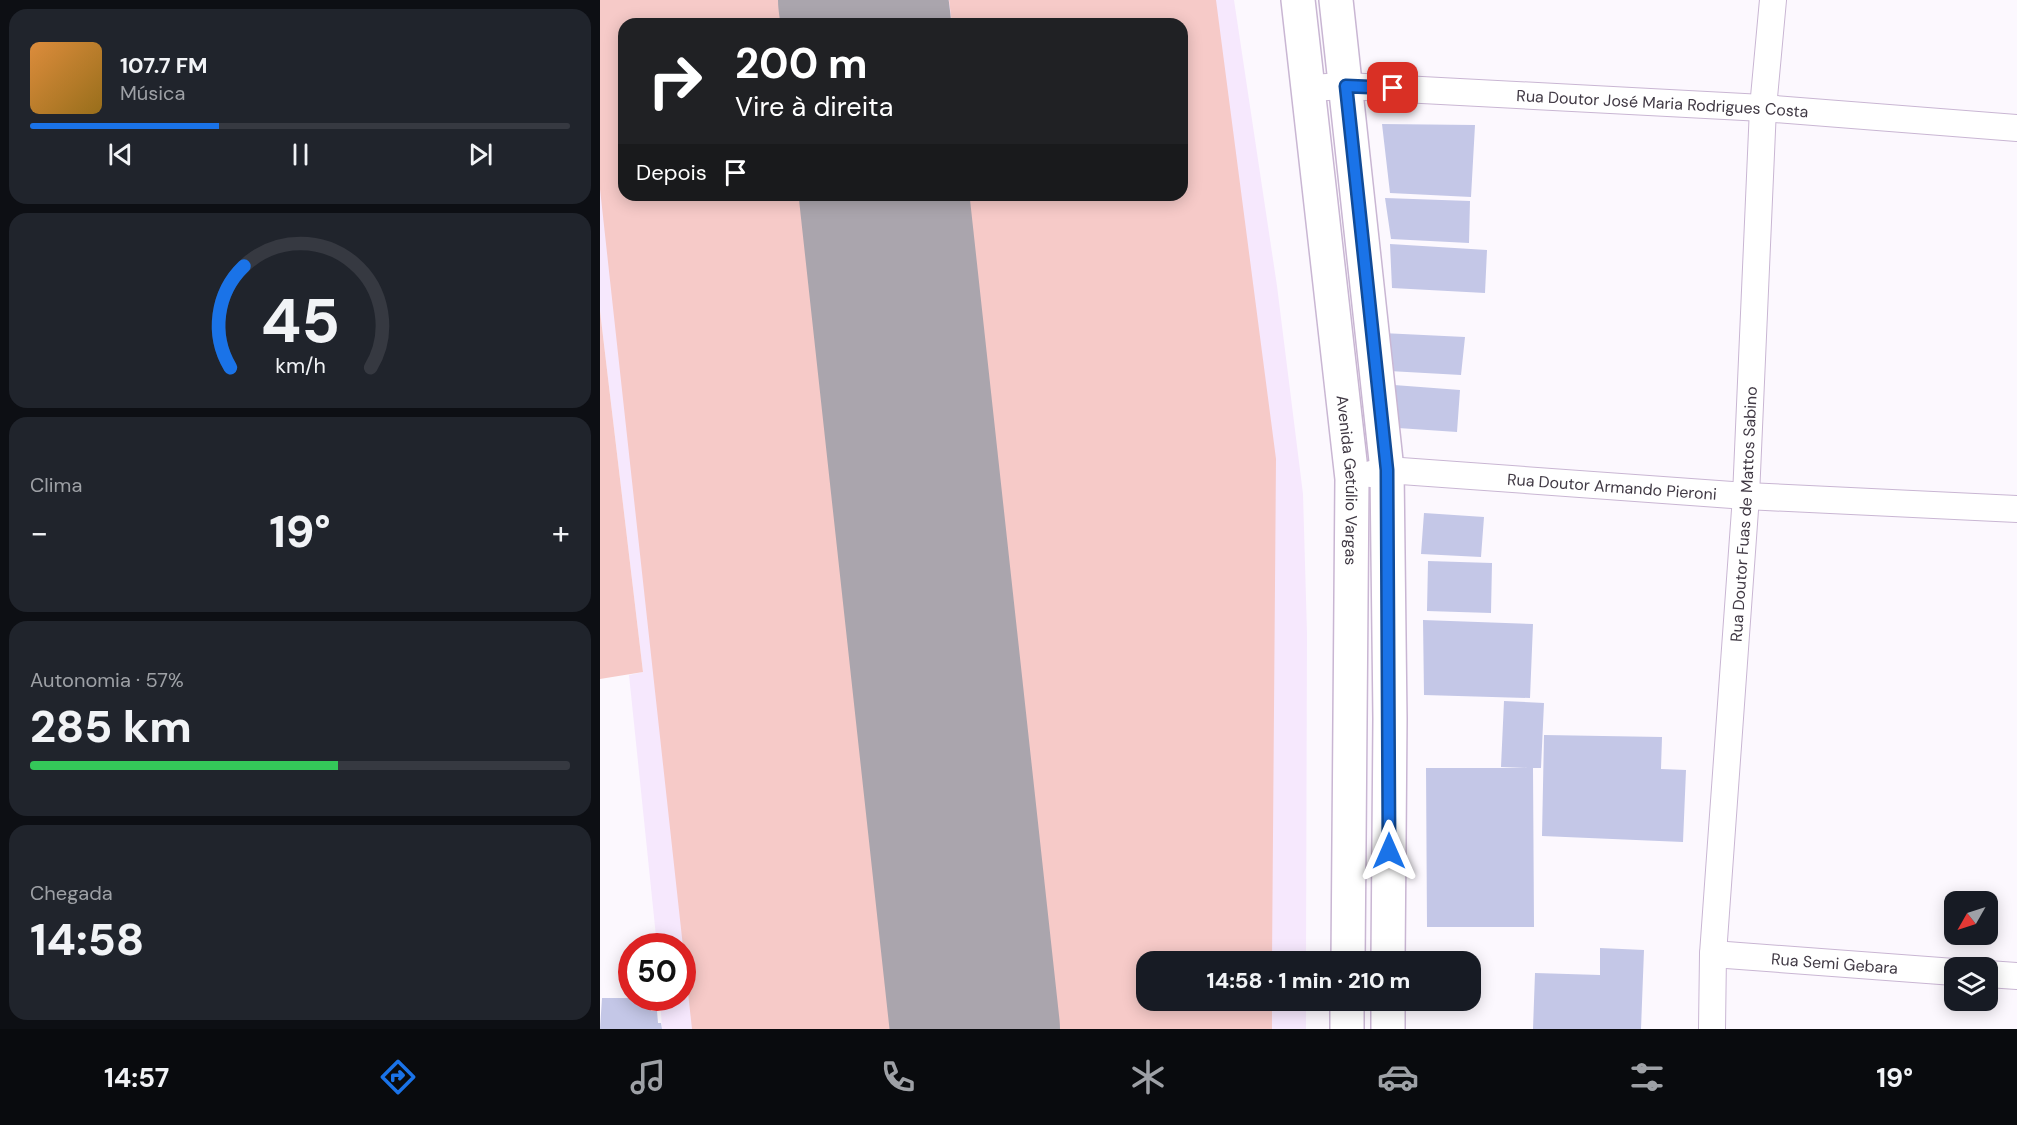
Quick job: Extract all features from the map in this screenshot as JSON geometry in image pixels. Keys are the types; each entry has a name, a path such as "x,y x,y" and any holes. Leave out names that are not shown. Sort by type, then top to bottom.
{"main road":[{"name":"Avenida Getúlio Vargas","path":"1298,0 1352,479 1348,951"},
{"path":"1336,0 1387,470 1390,718 1388,951"},
{"path":"1347,1011 1347,1029"},
{"path":"1388,1011 1388,1029"}],"street":[{"name":"Rua Doutor Fuas de Mattos Sabino","path":"1712,1029 1713,954 1746,496 1763,108 1773,0"},
{"name":"Rua Doutor José Maria Rodrigues Costa","path":"1309,88 1346,86 1763,108 2017,128"},
{"name":"Rua Doutor Armando Pieroni","path":"1352,479 1387,470 1746,496 2017,509"},
{"name":"Rua Semi Gebara","path":"1713,954 1944,971"},
{"path":"1998,975 2017,976"}],"shaded area":[{"path":"600,0 1234,0 1277,286 1303,494 1307,633 1306,951 1136,951 1136,1011 1306,1011 1306,1029 662,1029 661,1011 696,1011 696,933 656,933 629,675 643,672 600,311"},
{"path":"600,0 790,0 792,18 618,18 618,201 812,201 900,1029 692,1029 690,1011 696,1011 696,933 681,933 600,189"},
{"path":"949,0 1216,0 1276,459 1272,951 1136,951 1136,1011 1272,1011 1272,1029 1052,1029 970,201 1188,201 1188,18 951,18"},
{"path":"600,311 643,672 600,679"}],"building":[{"path":"1382,124 1475,125 1471,197 1390,193"},
{"path":"1385,198 1470,201 1469,243 1391,239"},
{"path":"1390,244 1487,250 1485,293 1392,288"},
{"path":"1382,333 1465,337 1461,375 1389,371"},
{"path":"1394,385 1460,390 1457,432 1398,428"},
{"path":"1424,513 1484,517 1481,557 1421,554"},
{"path":"1428,561 1492,563 1491,613 1427,611"},
{"path":"1423,620 1533,624 1530,698 1424,695"},
{"path":"1504,701 1544,703 1541,768 1533,768 1534,927 1427,927 1426,768 1528,768 1501,767"},
{"path":"1544,735 1662,737 1661,769 1686,770 1683,842 1542,836"},
{"path":"1600,948 1644,950 1641,1029 1533,1029 1535,973 1600,975"},
{"path":"602,998 618,998 618,1011 657,1011 658,1023 661,1023 662,1029 600,1029"}],"runway":[{"path":"863,0 865,18"},
{"path":"885,201 975,1029"}],"route":[{"path":"1389,851 1387,470 1346,86 1393,88"}]}
